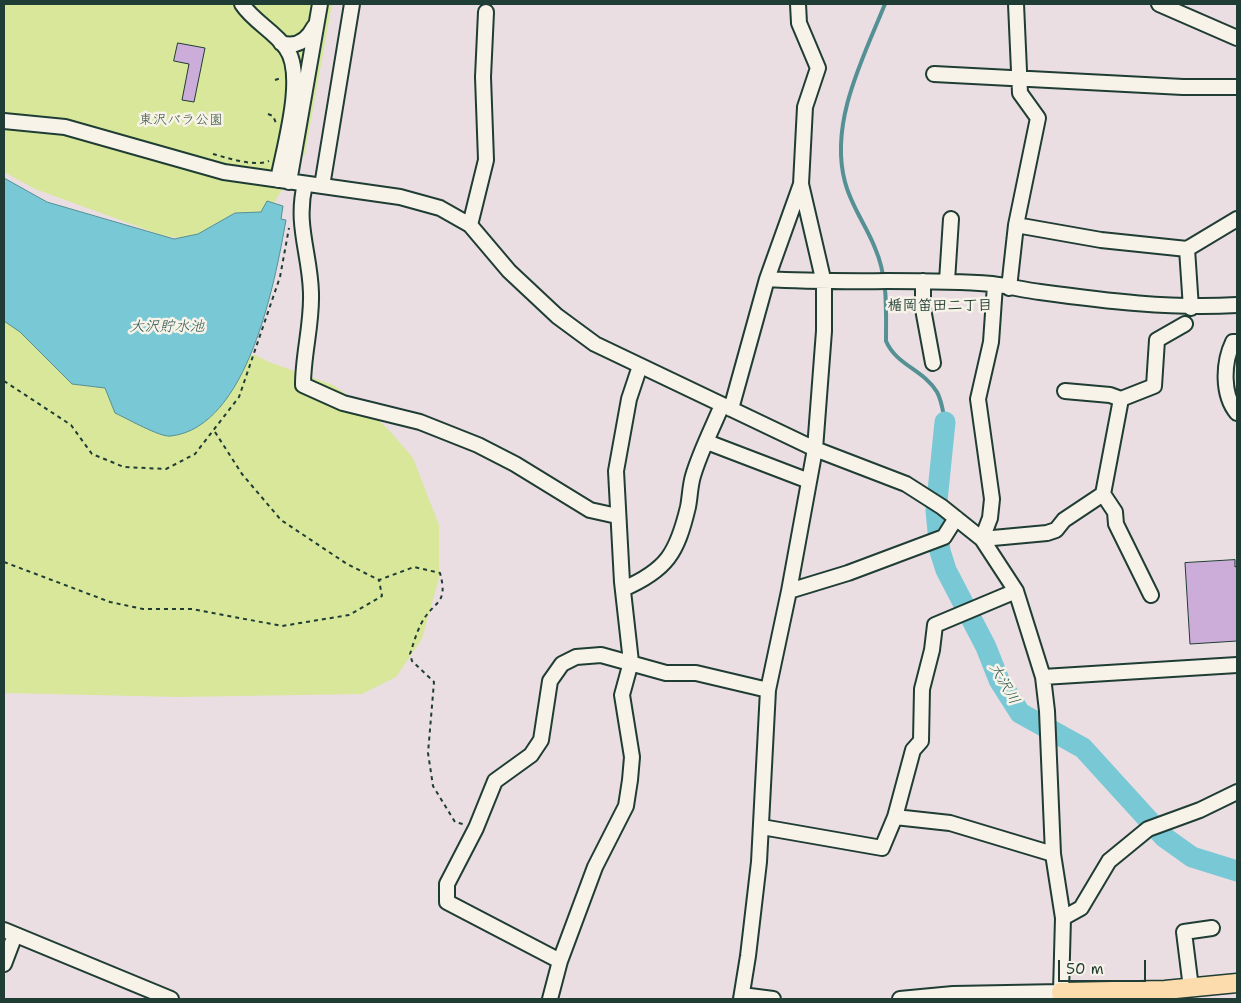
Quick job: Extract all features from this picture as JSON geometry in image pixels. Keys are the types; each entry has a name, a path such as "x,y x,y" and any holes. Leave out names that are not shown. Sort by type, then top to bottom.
{"main road":[{"path":"1062,995 1237,984"}],"street":[{"path":"242,4 281,43 291,57 295,86 284,181"},
{"path":"322,186 352,4"},
{"path":"623,589 647,578 662,567 679,538 688,506 692,477 707,442 726,407 800,184 805,107 818,68 799,23 798,4"},
{"path":"1009,288 1016,225 1038,118 1020,93 1016,4"},
{"path":"1159,4 1237,38"},
{"path":"281,43 292,45 308,37 319,8"},
{"path":"284,181 319,8"},
{"path":"470,225 486,160 482,76 486,12"},
{"path":"934,74 1183,87 1237,87"},
{"path":"4,121 64,126 224,172 400,197 440,208 470,225 509,271 557,316 596,344 815,449 906,484 942,507 982,539 1016,591 1043,677 1047,712 1053,854 1063,918 1062,995 900,999"},
{"path":"305,184 301,200 300,227 308,260 311,326 303,365 303,385 343,403 420,422 478,445 515,464 590,510 617,516"},
{"path":"773,999 741,997 748,956 762,827 768,690 790,591 815,449 824,331 824,283 800,184"},
{"path":"947,281 951,219"},
{"path":"1016,225 1101,240 1187,249 1237,219"},
{"path":"1187,249 1191,308"},
{"path":"767,279 824,283 947,281 995,285 1140,305 1191,308 1237,305"},
{"path":"923,282 923,308 933,363"},
{"path":"982,539 990,518 992,499 978,399 991,342 995,285"},
{"path":"1065,391 1110,395 1121,399 1154,386 1157,340 1184,324"},
{"path":"1237,342 1233,342 1226,358 1228,402 1237,413"},
{"path":"550,999 560,962 595,867 626,806 632,756 622,695 631,662 617,516 616,471 629,399 640,366"},
{"path":"1121,399 1103,494 1115,512 1116,524 1151,595"},
{"path":"707,442 809,481"},
{"path":"982,539 1047,533 1056,530 1064,520 1103,494"},
{"path":"790,591 848,573 940,538 956,518"},
{"path":"762,827 882,848 895,817 913,750 921,741 922,690 932,650 935,625 1016,591"},
{"path":"560,962 447,902 446,884 476,828 495,781 531,755 541,740 550,681 562,664 576,657 601,655 666,673 696,673 768,690"},
{"path":"1043,677 1237,665"},
{"path":"1063,918 1081,908 1109,860 1155,827 1237,792"},
{"path":"895,817 950,823 1053,854"},
{"path":"1191,988 1184,932 1212,928"},
{"path":"4,964 10,932 170,999"}],"path":[{"path":"275,80 284,74"},
{"path":"268,114 276,120 277,127"},
{"path":"205,152 264,163 269,162 272,156"},
{"path":"4,381 70,425 92,454 124,467 166,469 195,454 215,432 240,397 280,277 290,220"},
{"path":"215,432 242,474 281,520 347,564 379,580 414,566 440,573 444,588 441,600 421,623 410,654 412,661 434,682 428,753 433,786 456,822 476,828"},
{"path":"4,562 118,604 143,609 192,609 282,626 349,615 382,596 379,580"}],"green space":[{"name":"東沢バラ公園","path":"4,4 332,4 305,153 272,206 198,240 164,236 35,189 4,172"},
{"path":"4,311 208,355 255,355 269,362 333,385 364,407 389,430 413,458 439,525 439,578 422,639 396,677 362,694 179,697 4,693"}],"water":[{"name":"大沢貯水池","path":"4,178 47,202 174,239 198,234 235,213 261,212 267,201 283,206 281,219 286,220 281,247 265,313 253,348 238,380 220,407 198,427 166,436 115,413 105,388 72,384 20,332 4,321"}],"building":[{"path":"178,43 205,48 194,102 182,100 189,64 174,61"},
{"path":"1235,560 1235,567 1237,566 1237,641 1190,644 1185,563"}],"waterway":[{"path":"885,4 858,68 851,91 841,137 841,160 848,191 871,240 882,271 885,294 886,341 896,356 925,378 937,392 945,422"},
{"name":"大沢川","path":"945,422 936,511 940,551 946,570 986,647 999,680 1020,713 1083,748 1164,837 1192,857 1237,871"}],"district":[{"name":"楯岡笛田二丁目","path":"940,306"}]}
